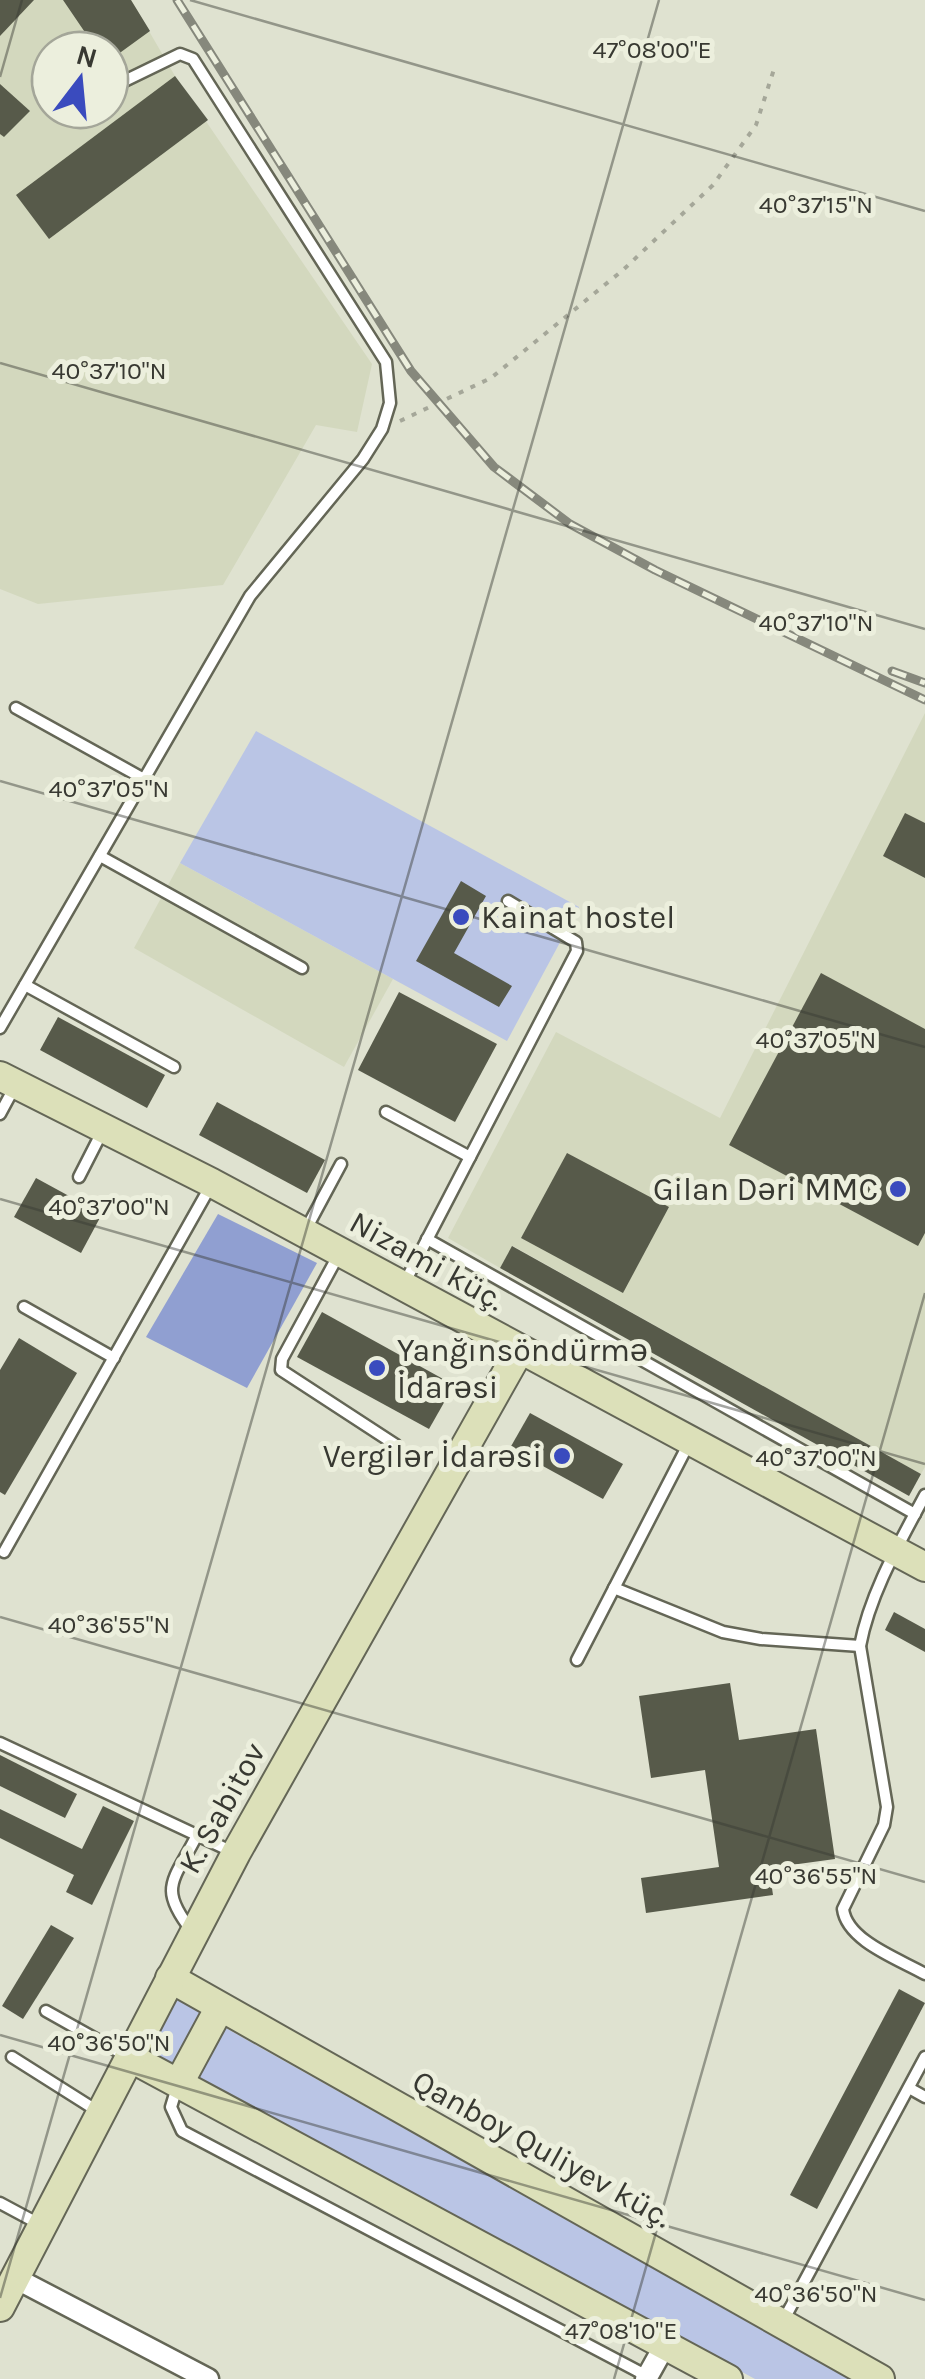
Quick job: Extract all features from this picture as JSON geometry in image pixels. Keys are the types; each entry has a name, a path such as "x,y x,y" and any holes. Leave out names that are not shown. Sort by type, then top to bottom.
{"street":[{"name":"Nizami küç.","path":"8,1080 212,1183 925,1567"},
{"name":"K. Sabitov","path":"0,2307 236,1853 519,1351"},
{"name":"Qanboy Quliyev küç.","path":"170,1978 880,2379"},
{"path":"179,2083 220,2007"},
{"path":"128,2057 728,2379"},
{"path":"15,2278 208,2379"},
{"path":"647,2378 665,2345"}],"lane":[{"path":"0,1028 250,596 363,459 382,429 390,403 386,362 193,59 180,54 130,78"},
{"path":"16,708 144,780"},
{"path":"100,856 302,968"},
{"path":"402,1287 578,951 576,942 508,901"},
{"path":"25,985 174,1067"},
{"path":"0,1114 8,1080"},
{"path":"386,1112 470,1157"},
{"path":"79,1177 104,1130"},
{"path":"304,1234 342,1164"},
{"path":"4,1552 212,1183"},
{"path":"427,1240 915,1514"},
{"path":"339,1253 282,1358 282,1370 396,1444"},
{"path":"24,1307 114,1358"},
{"path":"577,1660 689,1442"},
{"path":"925,1495 895,1551 860,1646 887,1807 884,1824 843,1908 844,1921 860,1936 925,1974"},
{"path":"614,1588 723,1632 761,1639 860,1646"},
{"path":"0,1743 236,1853"},
{"path":"194,1933 172,1906 169,1895 197,1836"},
{"path":"46,2011 128,2057"},
{"path":"12,2057 100,2112"},
{"path":"782,2324 925,2057"},
{"path":"179,2083 171,2107 182,2131 647,2378"},
{"path":"908,2088 925,2097"},
{"path":"0,2203 42,2225"}],"path":[{"path":"382,429 491,378 623,270 738,156 756,125 774,66"}],"shaded area":[{"path":"0,0 131,0 175,76 372,364 357,432 316,425 223,585 38,604 0,589"},
{"name":"Gilan Dəri MMC","path":"925,713 925,1467 921,1474 513,1246 500,1268 448,1238 556,1032 720,1118"},
{"path":"256,731 579,907 507,1041 180,863"},
{"path":"180,863 393,979 344,1067 134,948"},
{"path":"218,1214 317,1263 247,1388 146,1337"},
{"path":"174,1998 201,2013 172,2065 145,2051"},
{"path":"224,2027 849,2379 755,2379 197,2076"}],"building":[{"path":"0,0 34,0 0,36"},
{"path":"63,0 131,0 150,31 130,46 130,30 83,30"},
{"path":"175,76 208,120 49,239 16,195 103,130 130,130 130,110"},
{"path":"0,84 30,111 4,137 0,134"},
{"path":"905,813 925,823 925,878 883,856"},
{"path":"461,881 486,896 454,953 512,986 499,1007 416,961"},
{"path":"821,973 925,1029 925,1233 918,1246 729,1145"},
{"path":"399,992 497,1044 455,1122 358,1070"},
{"path":"58,1017 165,1075 147,1108 40,1050"},
{"path":"217,1102 325,1160 307,1193 199,1135"},
{"path":"567,1153 669,1207 623,1293 521,1238"},
{"path":"36,1178 102,1214 81,1253 14,1217"},
{"path":"512,1246 921,1474 909,1496 500,1268"},
{"path":"322,1312 454,1385 429,1429 297,1357"},
{"path":"19,1338 77,1373 5,1495 0,1492 0,1370"},
{"path":"530,1413 623,1464 603,1499 510,1448"},
{"path":"894,1612 925,1629 925,1652 885,1630"},
{"path":"730,1683 739,1740 816,1729 835,1859 769,1868 773,1895 646,1913 641,1878 719,1867 705,1770 651,1778 639,1696"},
{"path":"0,1755 77,1794 65,1818 0,1786"},
{"path":"103,1806 134,1821 92,1905 66,1892 74,1875 0,1838 0,1809 82,1849"},
{"path":"51,1925 74,1938 23,2019 2,2006"},
{"path":"899,1989 925,2003 817,2209 790,2195"}],"railway":[{"path":"177,0 411,371 494,467 570,524 655,570 925,700"},
{"path":"892,671 925,683"}],"place":[{"name":"Kainat hostel","path":"461,917"},
{"name":"Gilan Dəri MMC","path":"898,1189"},
{"name":"Yanğınsöndürmə İdarəsi","path":"377,1368"},
{"name":"Vergilər İdarəsi","path":"562,1456"}]}
